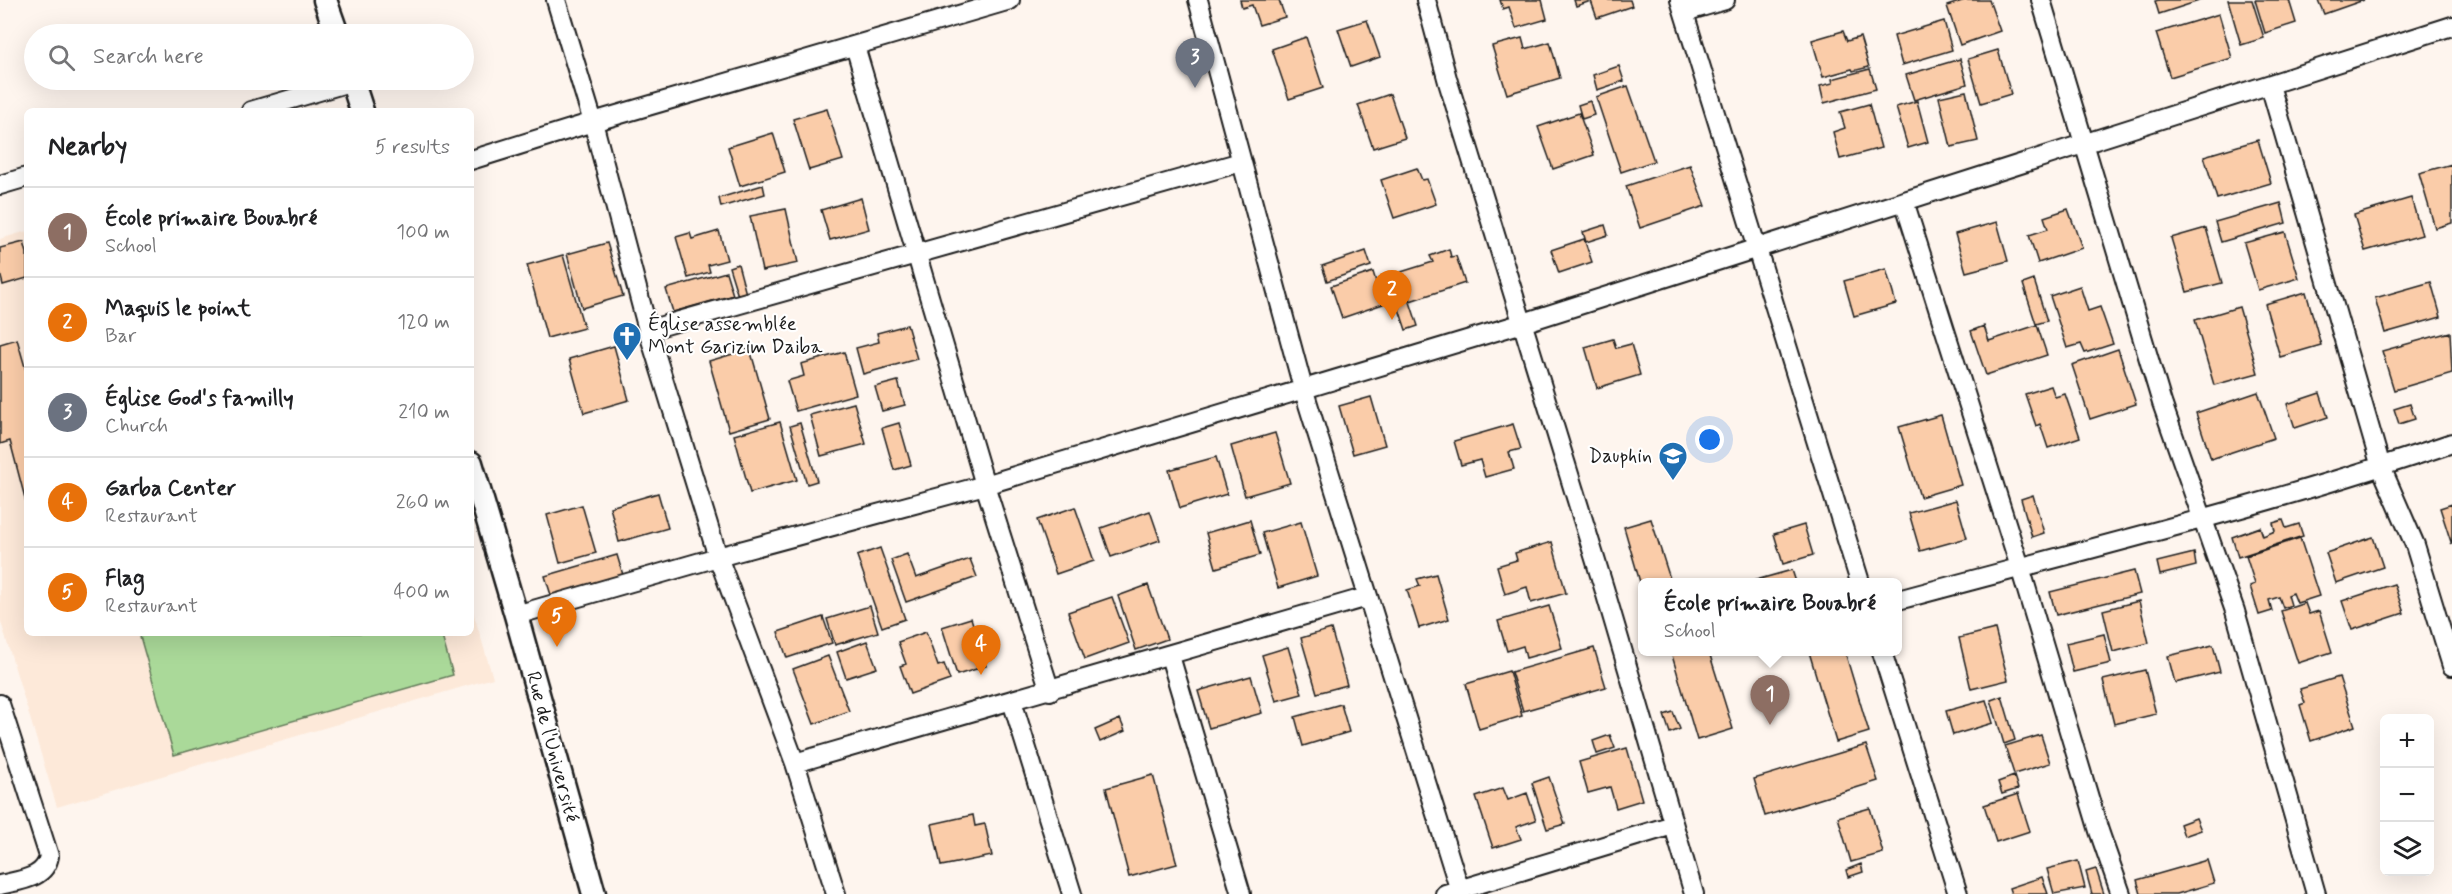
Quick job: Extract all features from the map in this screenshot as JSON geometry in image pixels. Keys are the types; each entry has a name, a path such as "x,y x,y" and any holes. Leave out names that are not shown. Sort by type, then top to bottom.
{"street":[{"path":"325,0 333,24"},
{"path":"556,0 593,122 648,330 718,557 795,763 836,894"},
{"path":"474,159 1010,0"},
{"path":"1198,0 1303,388 1455,892 1673,825"},
{"path":"1426,0 1452,93 1604,588 1694,894"},
{"path":"1725,0 1682,6 1859,578"},
{"path":"2041,0 2162,403 2235,610 2316,894"},
{"path":"516,615 718,557 985,485 1523,323 2452,26"},
{"path":"855,46 985,485 1050,691"},
{"path":"2270,85 2381,467 2415,545 2452,666"},
{"path":"261,108 319,90"},
{"path":"355,90 361,108"},
{"path":"648,330 1241,162"},
{"path":"0,185 24,178"},
{"path":"1904,201 2020,567 2099,831 2121,894"},
{"path":"1902,599 2201,519 2381,467 2452,443"},
{"name":"Rue de l'Université","path":"474,473 594,894"},
{"path":"795,763 1050,691 1367,597"},
{"path":"1170,656 1241,894"},
{"path":"1884,656 1958,894"},
{"path":"1012,701 1072,894"},
{"path":"0,704 49,856 48,864 38,875 0,885"}],"shaded area":[{"path":"24,232 24,636 474,636 474,615 493,678 57,807 0,619 0,239"}],"green space":[{"path":"140,636 442,636 453,675 174,755"}],"building":[{"path":"1240,0 1279,0 1285,17 1259,25 1252,5 1242,8"},
{"path":"1500,0 1542,0 1547,19 1516,28 1509,7 1503,9"},
{"path":"1574,0 1630,0 1632,6 1597,18 1591,1 1576,6"},
{"path":"1965,0 1989,0 2000,31 1960,45 1947,6"},
{"path":"2202,0 2159,14 2155,1"},
{"path":"2228,0 2252,0 2264,38 2241,45"},
{"path":"2255,0 2289,0 2296,23 2265,33"},
{"path":"2318,0 2364,0 2324,14"},
{"path":"2219,14 2232,58 2170,77 2156,33"},
{"path":"1367,20 1380,57 1351,67 1338,29"},
{"path":"1944,21 1952,50 1902,65 1894,36"},
{"path":"1843,31 1847,41 1860,37 1869,67 1823,77 1812,40"},
{"path":"1306,37 1323,88 1289,99 1272,49"},
{"path":"1522,38 1525,49 1550,42 1560,78 1507,94 1492,46"},
{"path":"1998,50 2011,94 1981,103 1968,59"},
{"path":"1960,59 1967,84 1914,100 1906,75"},
{"path":"1619,66 1624,81 1597,90 1593,75"},
{"path":"1870,69 1876,89 1824,103 1820,86 1833,83 1832,79"},
{"path":"1628,86 1654,161 1621,172 1596,97"},
{"path":"1966,91 1978,141 1951,147 1939,97"},
{"path":"1390,94 1405,138 1373,148 1358,105"},
{"path":"1590,101 1594,115 1582,119 1578,105"},
{"path":"1917,101 1928,142 1908,148 1896,107"},
{"path":"1869,104 1881,148 1840,159 1833,132 1845,128 1840,112"},
{"path":"827,109 843,160 809,170 793,119"},
{"path":"1579,113 1594,155 1553,169 1538,127"},
{"path":"773,133 785,172 740,186 728,147"},
{"path":"2258,140 2271,183 2217,199 2204,156"},
{"path":"2452,164 2452,223 2435,228 2419,173"},
{"path":"1690,165 1705,206 1640,228 1626,186"},
{"path":"1417,168 1422,180 1427,179 1436,204 1394,218 1381,180"},
{"path":"763,185 765,194 721,207 719,198"},
{"path":"861,198 869,229 830,240 821,210"},
{"path":"2411,198 2422,235 2365,251 2354,215"},
{"path":"2281,203 2286,223 2221,242 2215,222"},
{"path":"786,209 798,263 762,271 750,216"},
{"path":"2068,209 2082,248 2038,263 2029,235 2048,229 2044,217"},
{"path":"1997,222 2008,261 1966,272 1955,234"},
{"path":"1605,225 1608,235 1586,242 1583,232"},
{"path":"2206,228 2222,283 2187,292 2171,238"},
{"path":"719,231 727,260 708,265 710,272 688,278 676,237 690,233 692,239"},
{"path":"2285,232 2299,278 2258,290 2244,243"},
{"path":"1584,239 1592,262 1559,273 1551,250"},
{"path":"24,242 24,279 3,285 0,273 0,248"},
{"path":"607,243 623,296 582,308 567,254"},
{"path":"1449,249 1451,257 1456,256 1465,283 1410,301 1401,272 1433,262 1430,256"},
{"path":"1366,251 1371,266 1327,281 1322,266"},
{"path":"563,255 584,328 547,338 527,265"},
{"path":"738,264 746,294 738,296 729,267"},
{"path":"1886,269 1896,304 1854,316 1844,281"},
{"path":"726,272 733,295 673,312 666,289"},
{"path":"1373,272 1383,304 1342,318 1331,286"},
{"path":"2034,280 2047,321 2036,324 2023,284"},
{"path":"2431,282 2441,317 2385,333 2375,298"},
{"path":"2080,286 2088,311 2100,307 2113,344 2085,353 2081,344 2067,348 2050,296"},
{"path":"2306,292 2321,345 2280,357 2265,304"},
{"path":"1409,299 1418,326 1406,330 1397,303"},
{"path":"2239,307 2258,373 2214,385 2195,320"},
{"path":"907,325 917,359 863,374 856,348 879,342 877,333"},
{"path":"2037,325 2047,355 1986,375 1971,331 1984,326 1989,341"},
{"path":"2450,332 2452,373 2394,390 2382,351"},
{"path":"17,339 24,364 24,494 10,441 0,444 0,344"},
{"path":"1613,339 1616,348 1631,344 1640,375 1597,388 1585,347"},
{"path":"614,346 629,400 584,413 569,359"},
{"path":"750,349 770,419 729,431 709,361"},
{"path":"2118,349 2136,404 2090,419 2072,365"},
{"path":"844,352 856,394 796,411 787,381 804,376 801,364"},
{"path":"898,381 905,405 882,411 875,387"},
{"path":"2051,386 2055,397 2065,394 2080,437 2048,448 2040,424 2036,426 2025,394"},
{"path":"2258,392 2274,438 2211,459 2196,413"},
{"path":"2320,393 2328,417 2295,428 2287,404"},
{"path":"1371,397 1385,445 1353,454 1339,406"},
{"path":"854,403 866,444 821,456 810,415"},
{"path":"2410,404 2415,419 2399,424 2394,409"},
{"path":"1941,415 1961,485 1920,497 1899,427"},
{"path":"780,422 797,480 750,493 734,435"},
{"path":"800,423 817,481 807,484 790,426"},
{"path":"899,423 911,465 894,470 882,428"},
{"path":"1513,424 1521,449 1509,452 1514,469 1485,477 1480,460 1461,465 1454,441"},
{"path":"1275,433 1290,483 1245,496 1231,446"},
{"path":"1216,457 1227,494 1180,508 1169,470"},
{"path":"658,493 668,528 619,542 610,507"},
{"path":"2033,495 2044,533 2032,537 2021,499"},
{"path":"1956,500 1967,538 1920,551 1909,513"},
{"path":"2452,504 2452,545 2440,508"},
{"path":"582,505 596,553 560,563 547,515"},
{"path":"1075,507 1094,561 1056,574 1037,520"},
{"path":"1150,511 1160,540 1111,557 1101,528"},
{"path":"1651,519 1670,578 1639,578 1624,527"},
{"path":"1250,520 1260,555 1216,568 1206,533"},
{"path":"2283,520 2286,528 2299,524 2303,536 2238,557 2232,537 2260,527 2263,536 2275,531 2273,523"},
{"path":"1301,522 1317,576 1278,588 1262,533"},
{"path":"1804,525 1813,555 1783,564 1774,534"},
{"path":"2373,537 2383,567 2336,583 2326,553"},
{"path":"2300,538 2319,596 2297,603 2293,593 2288,595 2291,605 2283,608 2279,597 2269,600 2272,611 2259,615 2250,586 2255,584 2246,556"},
{"path":"1552,542 1566,593 1531,603 1527,587 1505,594 1497,566 1517,560 1515,553"},
{"path":"880,548 905,619 882,627 857,556"},
{"path":"2194,553 2196,566 2160,575 2157,562"},
{"path":"907,554 916,578 970,559 977,577 906,602 891,560"},
{"path":"617,555 623,575 551,595 545,576"},
{"path":"1792,570 1795,578 1763,578"},
{"path":"2134,571 2140,594 2056,615 2050,592"},
{"path":"1436,574 1449,619 1419,628 1407,590 1420,586 1417,579"},
{"path":"2394,584 2404,613 2352,630 2342,601"},
{"path":"1148,585 1167,639 1136,650 1118,596"},
{"path":"1112,597 1129,643 1085,659 1068,612"},
{"path":"2139,601 2149,643 2113,652 2103,610"},
{"path":"2305,603 2309,614 2319,611 2332,652 2298,663 2281,611"},
{"path":"870,606 878,632 835,645 827,619"},
{"path":"1549,606 1562,648 1526,658 1523,646 1507,651 1498,621"},
{"path":"823,617 832,643 787,658 778,632"},
{"path":"971,618 986,666 957,675 942,627"},
{"path":"1331,629 1347,685 1317,693 1301,638"},
{"path":"1995,629 2008,680 1971,689 1959,638"},
{"path":"926,632 938,666 944,664 950,680 910,694 900,666 906,664 898,642"},
{"path":"2104,634 2111,663 2073,672 2066,643"},
{"path":"867,641 877,668 846,678 837,652"},
{"path":"2213,645 2220,672 2175,683 2168,656"},
{"path":"1288,647 1302,694 1276,701 1262,655"},
{"path":"1594,648 1606,687 1523,711 1511,672"},
{"path":"828,656 849,711 814,724 793,669"},
{"path":"1672,656 1710,656 1733,729 1697,740"},
{"path":"1810,656 1846,656 1869,732 1836,742"},
{"path":"2145,670 2156,714 2114,724 2103,680"},
{"path":"1509,671 1522,716 1479,729 1466,684"},
{"path":"1251,676 1262,713 1209,728 1198,691"},
{"path":"2339,677 2355,726 2311,741 2300,705 2305,703 2300,689"},
{"path":"2002,696 2015,740 2004,744 1991,700"},
{"path":"1986,700 1993,723 1953,735 1946,711"},
{"path":"1341,704 1349,732 1303,746 1295,717"},
{"path":"1673,712 1680,729 1670,733 1664,715"},
{"path":"1120,719 1125,731 1100,742 1095,730"},
{"path":"1610,735 1615,748 1597,754 1593,741"},
{"path":"2041,735 2050,763 2014,774 2005,746"},
{"path":"1866,745 1878,781 1765,816 1754,779"},
{"path":"1627,748 1642,800 1616,808 1610,787 1588,793 1579,762"},
{"path":"1153,775 1177,864 1129,877 1106,788"},
{"path":"2014,776 2018,789 2002,794 1998,782"},
{"path":"1549,777 1565,824 1547,829 1532,783"},
{"path":"1503,788 1508,800 1527,793 1536,820 1516,827 1521,839 1493,848 1476,797"},
{"path":"2018,794 2030,831 1996,842 1984,805"},
{"path":"1870,808 1883,853 1851,862 1838,817"},
{"path":"973,815 975,826 985,824 992,856 941,866 932,824"},
{"path":"2196,818 2201,830 2184,836 2180,824"},
{"path":"2207,860 2214,883 2177,894 2141,894 2137,880"},
{"path":"2078,861 2085,888 2054,894 2047,869"},
{"path":"1861,864 1863,872 1848,877 1846,870"},
{"path":"2096,869 2104,894 2092,894 2086,872"},
{"path":"2042,877 2048,894 2011,894 2009,888"}],"place":[{"name":"Église God's familly","path":"1195,88"},
{"name":"Maquis le point","path":"1392,320"},
{"name":"Église assemblée Mont Garizim Daiba","path":"627,362"},
{"name":"Dauphin","path":"1673,482"},
{"name":"Flag","path":"557,647"},
{"name":"Garba Center","path":"981,675"},
{"name":"École primaire Bouabré","path":"1770,725"}]}
